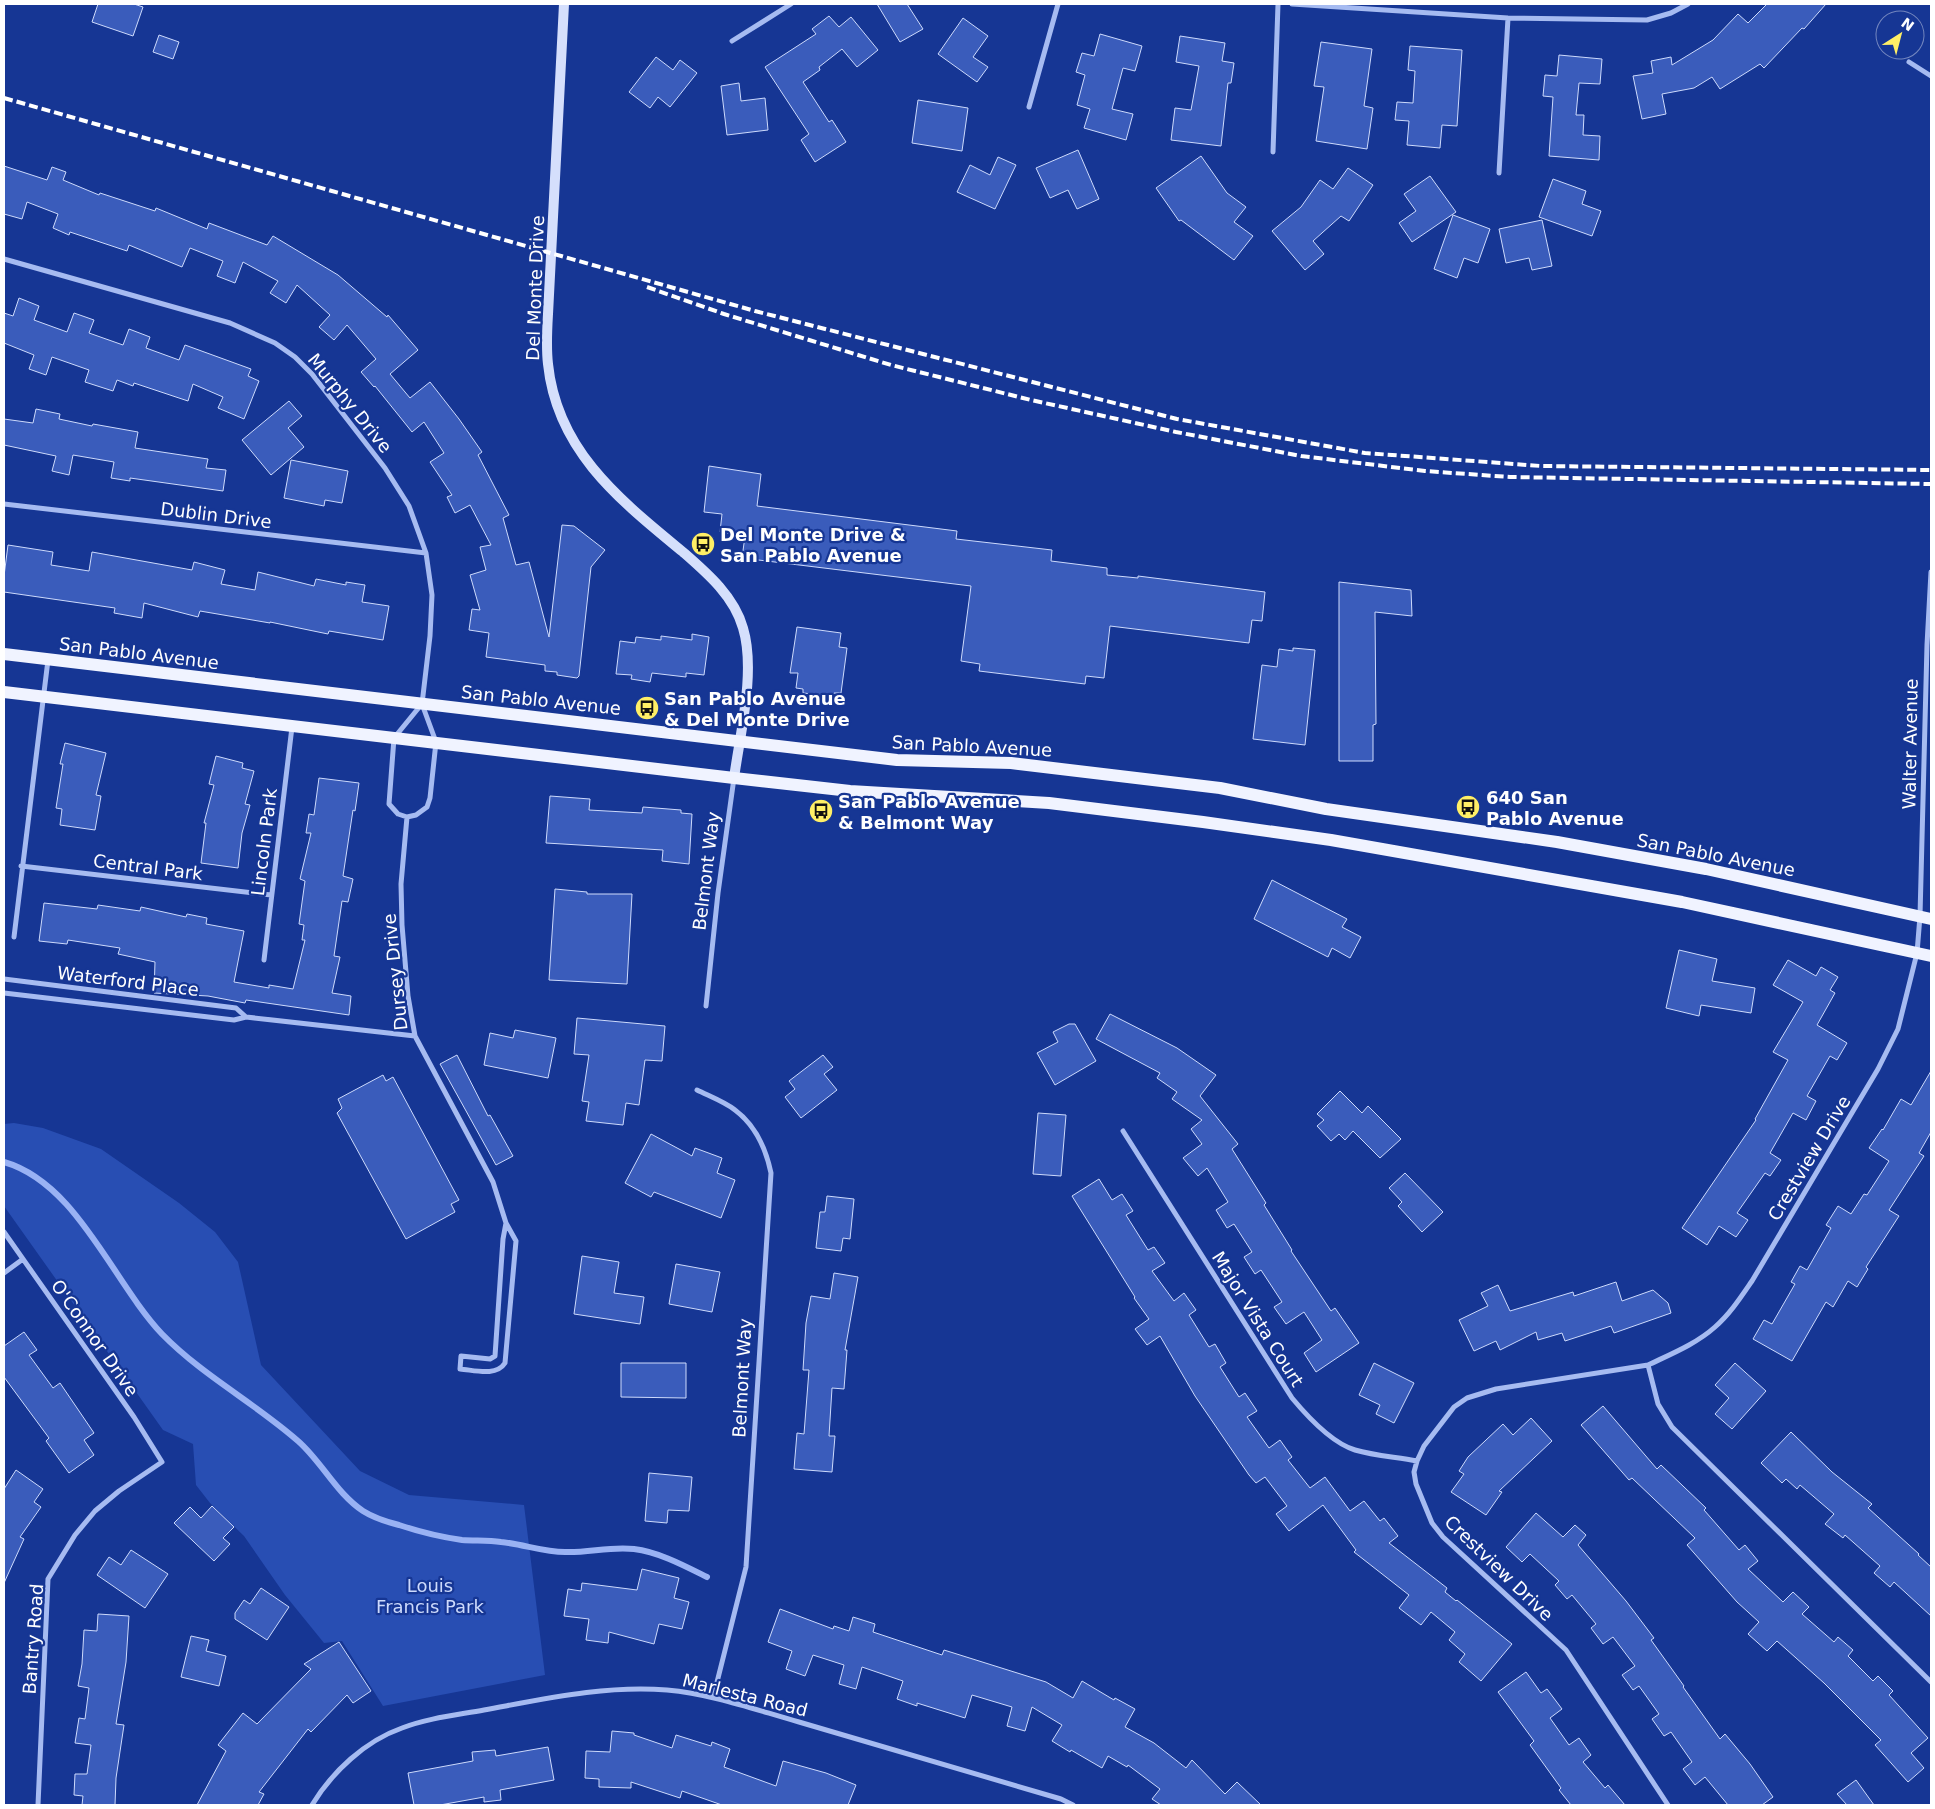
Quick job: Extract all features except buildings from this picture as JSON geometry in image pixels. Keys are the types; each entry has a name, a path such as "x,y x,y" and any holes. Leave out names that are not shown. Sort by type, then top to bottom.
{"main road":[{"name":"San Pablo Avenue","path":"4,654 897,760 1011,763 1210,786 1326,809 1456,826 1706,869 1926,918"},
{"path":"4,692 734,778 867,792 997,798 1049,803 1322,839 1682,902 1931,956"}],"street":[{"name":"Del Monte Drive","path":"564,4 548,314 548,364 552,386 566,426 582,454 613,491 714,581 732,604 741,621 748,657 746,697 739,740"},
{"path":"732,41 792,4"},
{"path":"1029,107 1058,4"},
{"path":"1273,152 1278,4"},
{"path":"1292,4 1508,18 1647,20 1671,13 1688,4"},
{"path":"1499,173 1508,18"},
{"path":"1909,62 1931,76"},
{"name":"Murphy Drive","path":"4,258 230,324 275,343 295,357 312,374 385,468 412,512 426,553 432,602 422,704"},
{"name":"Dublin Drive","path":"4,504 426,553"},
{"name":"Walter Avenue","path":"1926,918 1927,646 1931,572"},
{"path":"14,937 48,660"},
{"path":"422,704 436,742 429,802 420,814 407,817 395,811 389,804 394,738 422,704"},
{"name":"Lincoln Park","path":"264,960 292,726"},
{"name":"Belmont Way","path":"706,1006 718,893 739,740"},
{"name":"Dursey Drive","path":"407,817 401,884 402,925 408,996 415,1036 493,1182 506,1223 516,1241 505,1363 496,1372 460,1369 461,1356 490,1359 495,1356 503,1239 506,1223"},
{"name":"Central Park","path":"22,866 272,895"},
{"name":"Crestview Drive","path":"1668,1805 1566,1650 1443,1537 1432,1523 1416,1484 1414,1472 1417,1461 1424,1446 1454,1407 1473,1396 1496,1389 1648,1366 1689,1345 1716,1326 1736,1305 1752,1282 1892,1044 1903,1015 1926,918"},
{"name":"Waterford Place","path":"4,979 236,1008 246,1016"},
{"name":"Waterford Place","path":"4,993 234,1020 246,1016 415,1036"},
{"name":"Belmont Way","path":"697,1090 735,1110 745,1119 762,1143 768,1156 770,1173 746,1567 713,1698"},
{"name":"Major Vista Court","path":"1123,1131 1292,1398 1305,1414 1337,1440 1354,1450 1417,1461"},
{"name":"O'Connor Drive","path":"4,1232 134,1417 162,1462"},
{"path":"4,1273 23,1260"},
{"path":"1648,1366 1658,1404 1672,1427 1931,1682"},
{"name":"Bantry Road","path":"38,1805 48,1579 75,1535 95,1511 162,1462"},
{"name":"Marlesta Road","path":"312,1805 338,1771 359,1753 387,1734 415,1724 572,1694 615,1689 667,1690 713,1698 1061,1799 1073,1805"}],"green space":[{"name":"Louis Francis Park","path":"14,1123 43,1128 101,1149 179,1203 215,1232 238,1262 261,1365 360,1471 409,1495 524,1505 545,1675 383,1706 342,1641 324,1643 285,1595 244,1536 210,1503 196,1485 193,1444 163,1430 4,1206 4,1124"}],"waterway":[{"path":"4,1162 30,1173 52,1190 92,1236 126,1288 162,1334 194,1363 298,1441 307,1449 353,1504 363,1511 376,1518 415,1530 462,1540 496,1541 557,1552 617,1548 634,1549 672,1560 707,1577"}],"railway":[{"path":"4,98 755,311 1177,419 1365,453 1541,466 1931,470"},
{"path":"647,287 724,314 891,365 1031,400 1176,432 1301,456 1425,471 1510,477 1931,484"}],"place":[{"name":"Del Monte Drive & San Pablo Avenue","path":"703,544"},
{"name":"San Pablo Avenue & Del Monte Drive","path":"647,708"},
{"name":"640 San Pablo Avenue","path":"1468,807"},
{"name":"San Pablo Avenue & Belmont Way","path":"821,811"}]}
